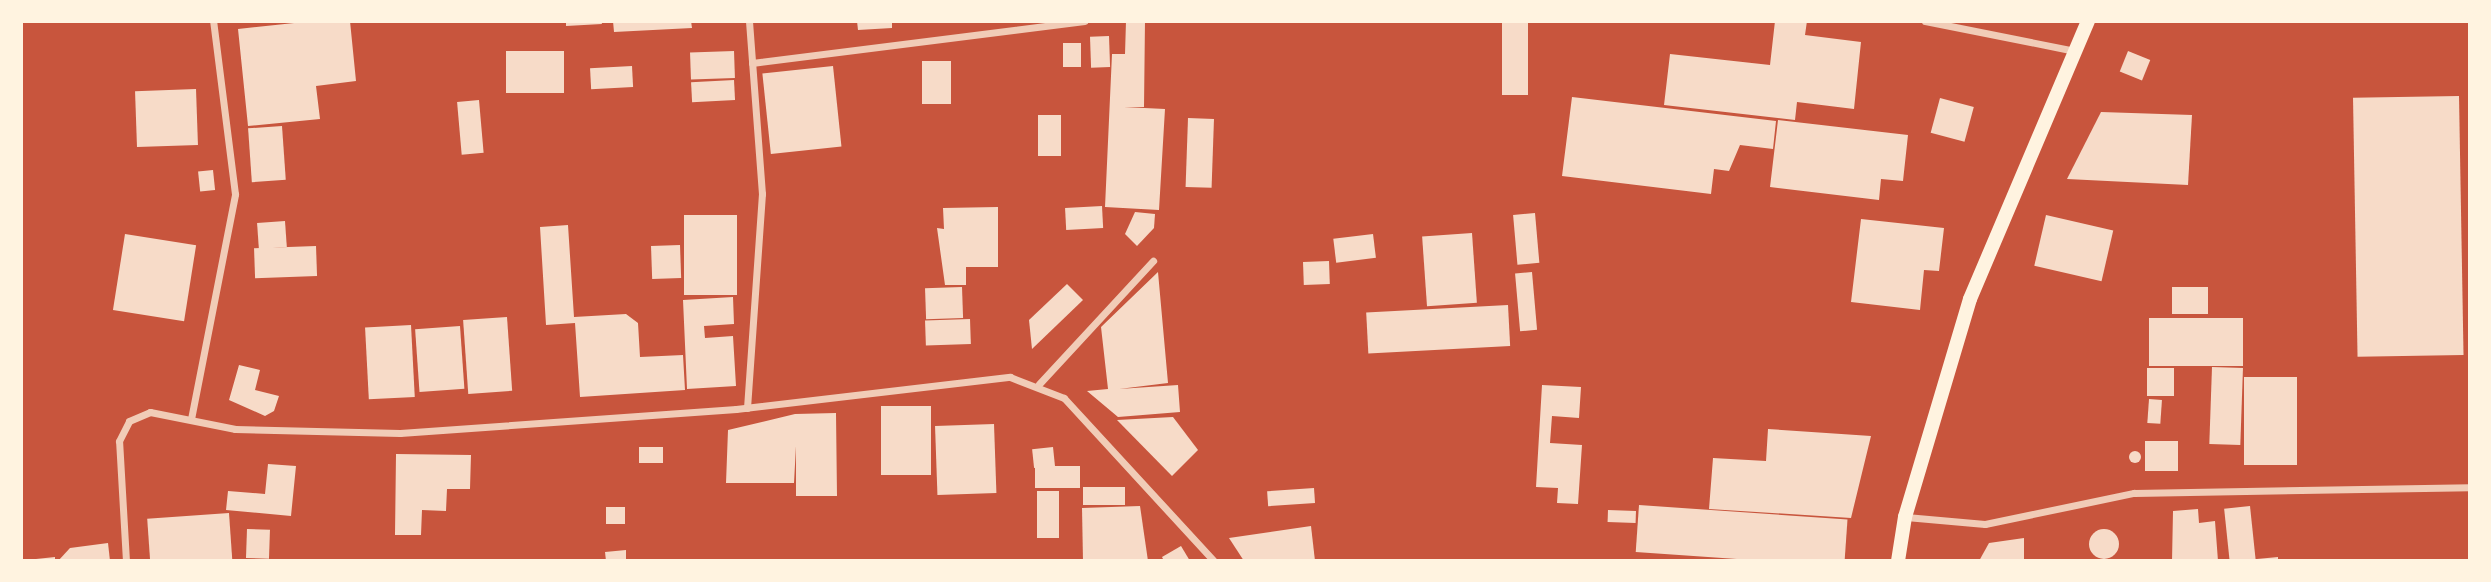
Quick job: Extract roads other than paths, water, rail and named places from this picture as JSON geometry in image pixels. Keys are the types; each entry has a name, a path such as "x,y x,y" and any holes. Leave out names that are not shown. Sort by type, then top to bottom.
{"main road":[{"path":"1898,561 1905,517 1970,299 2088,21"}],"street":[{"path":"191,419 235,194 213,21"},
{"path":"747,408 762,194 749,21"},
{"path":"752,63 1084,21"},
{"path":"1925,21 2077,51"},
{"path":"1039,384 1153,261"},
{"path":"126,561 122,430 150,412 301,435 400,433 747,408 995,378 1039,384 1093,426 1214,561"},
{"path":"1905,517 1986,524 2134,493 2470,486"}]}
